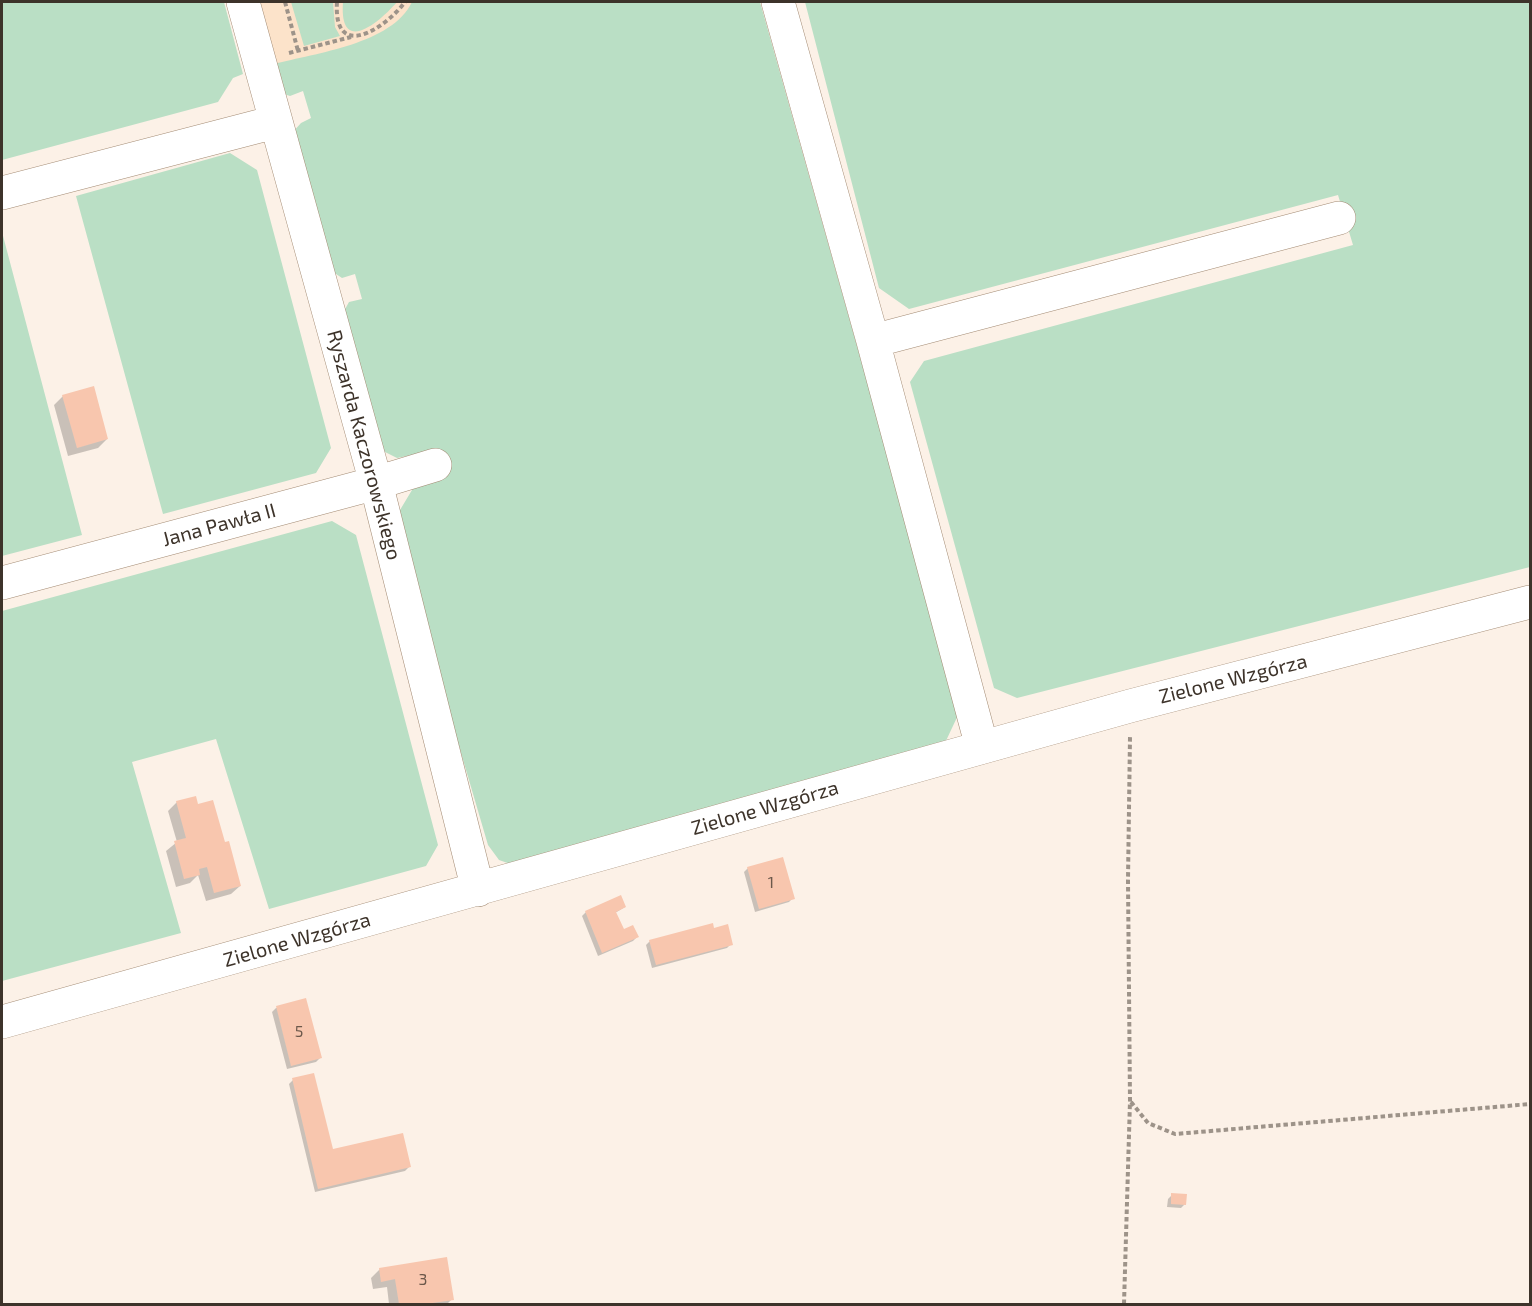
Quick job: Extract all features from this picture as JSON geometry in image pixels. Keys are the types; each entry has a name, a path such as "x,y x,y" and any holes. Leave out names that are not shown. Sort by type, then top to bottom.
{"street":[{"name":"Ryszarda Kaczorowskiego","path":"243,2 376,483 478,890"},
{"path":"778,2 873,341 982,747"},
{"path":"2,193 275,122"},
{"path":"873,341 1339,218"},
{"name":"Jana Pawła II","path":"2,584 435,465"},
{"name":"Zielone Wzgórza","path":"2,1022 1130,706 1530,602"}],"path":[{"path":"285,2 298,51 305,51 377,29 405,2"},
{"path":"337,2 337,18 341,31 347,36 355,36"},
{"path":"1124,1305 1130,1101 1128,880 1130,706"},
{"path":"1130,1101 1148,1123 1175,1134 1530,1104"}],"shaded area":[{"path":"257,2 542,2 276,69"}],"green space":[{"path":"2,2 224,2 243,74 233,78 218,102 2,160"},
{"path":"291,2 333,2 335,27 340,36 304,46"},
{"path":"343,2 397,2 371,25 354,31 347,28 343,18"},
{"path":"412,2 760,2 960,711 944,745 519,867 499,860 488,845 401,548 400,510 436,450 397,458 377,448 344,311 349,302 362,299 355,274 342,278 330,270 292,133 301,123 311,118 303,91 290,96 281,93 274,64 331,51 371,37 388,28 402,16"},
{"path":"805,2 1530,2 1530,567 1017,698 994,688 910,382 924,361 1353,245 1338,195 909,309 879,288"},
{"path":"230,153 257,170 331,448 316,473 163,514 76,196"},
{"path":"2,232 82,535 2,556"},
{"path":"332,521 356,535 438,845 426,866 269,909 216,739 132,762 181,933 2,981 2,611"}],"building":[{"path":"94,386 108,439 77,448 62,395"},
{"path":"196,796 198,804 213,800 225,842 229,841 241,886 214,893 207,867 199,869 200,875 184,879 174,841 186,838 176,801"},
{"path":"783,857 795,899 759,909 747,867"},
{"path":"621,895 626,907 616,912 624,929 633,925 639,937 602,953 585,911"},
{"path":"713,923 714,928 728,924 733,945 656,965 649,940"},
{"path":"306,998 322,1058 291,1066 276,1006"},
{"path":"314,1073 333,1149 403,1133 411,1167 318,1189 292,1078"},
{"path":"1171,1193 1187,1194 1186,1205 1171,1204"},
{"path":"447,1257 454,1300 425,1304 399,1304 395,1279 381,1282 379,1268"}]}
